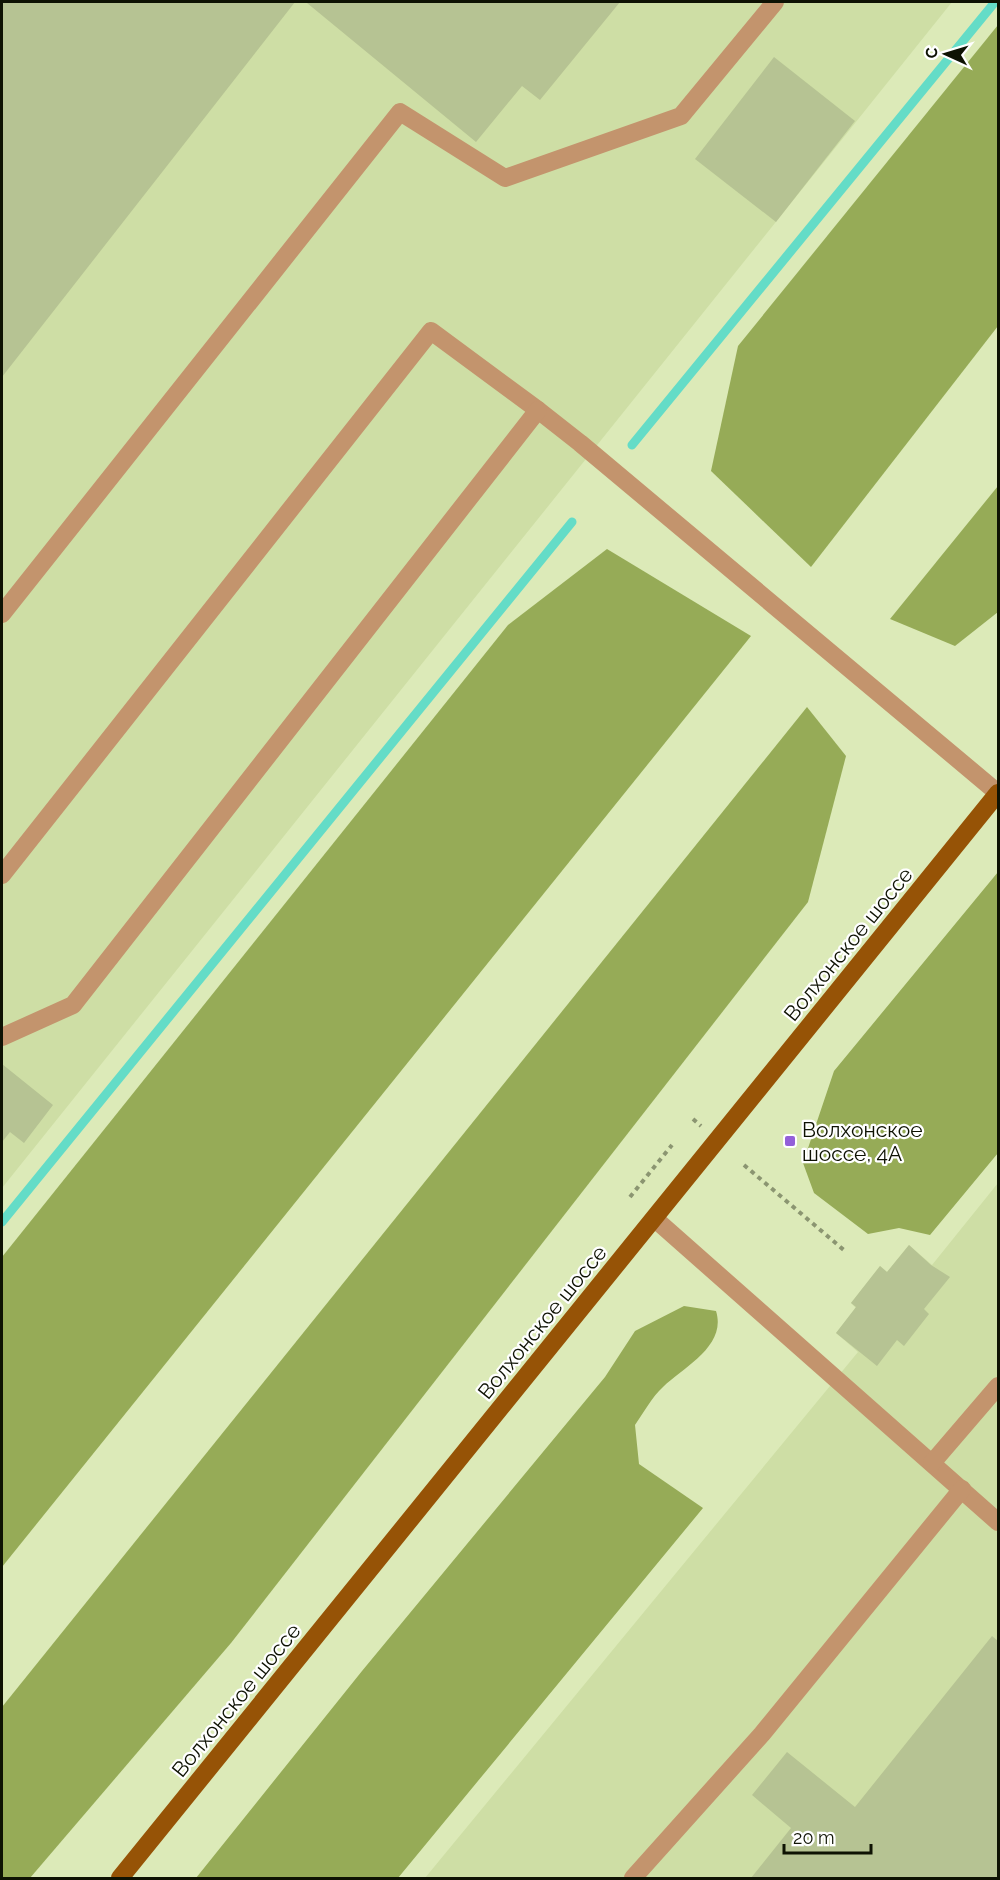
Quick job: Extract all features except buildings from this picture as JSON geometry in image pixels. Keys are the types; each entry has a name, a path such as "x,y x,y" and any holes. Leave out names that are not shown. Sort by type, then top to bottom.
{"main road":[{"name":"Волхонское шоссе","path":"120,1878 999,793"}],"street":[{"path":"2,614 400,112 505,178 681,116 775,2"},
{"path":"2,875 431,331 538,410 999,793"},
{"path":"2,1036 73,1005 538,410"},
{"path":"654,1219 999,1522"},
{"path":"932,1463 999,1386"},
{"path":"633,1878 762,1734 962,1489"}],"path":[{"path":"630,1197 672,1145"},
{"path":"744,1165 845,1251"}],"shaded area":[{"path":"2,2 952,2 2,1188"},
{"path":"998,25 998,326 811,567 711,471 738,346"},
{"path":"998,486 998,612 955,646 890,619"},
{"path":"607,549 751,636 2,1567 2,1257 508,625"},
{"path":"807,707 846,756 808,902 231,1643 30,1878 2,1878 2,1707"},
{"path":"998,872 998,1153 930,1235 899,1228 868,1234 814,1193 803,1163 834,1071"},
{"path":"998,1183 998,1878 425,1878 858,1352 836,1333 856,1308 851,1303 880,1266 887,1272 909,1245 932,1265"},
{"path":"684,1306 716,1311 718,1323 715,1335 702,1355 659,1391 635,1425 639,1464 703,1508 398,1878 196,1878 362,1671 605,1377 635,1331"}],"waterway":[{"path":"632,445 995,2"},
{"path":"2,1222 572,522"}],"place":[{"name":"Волхонское шоссе, 4А","path":"790,1141"}]}
